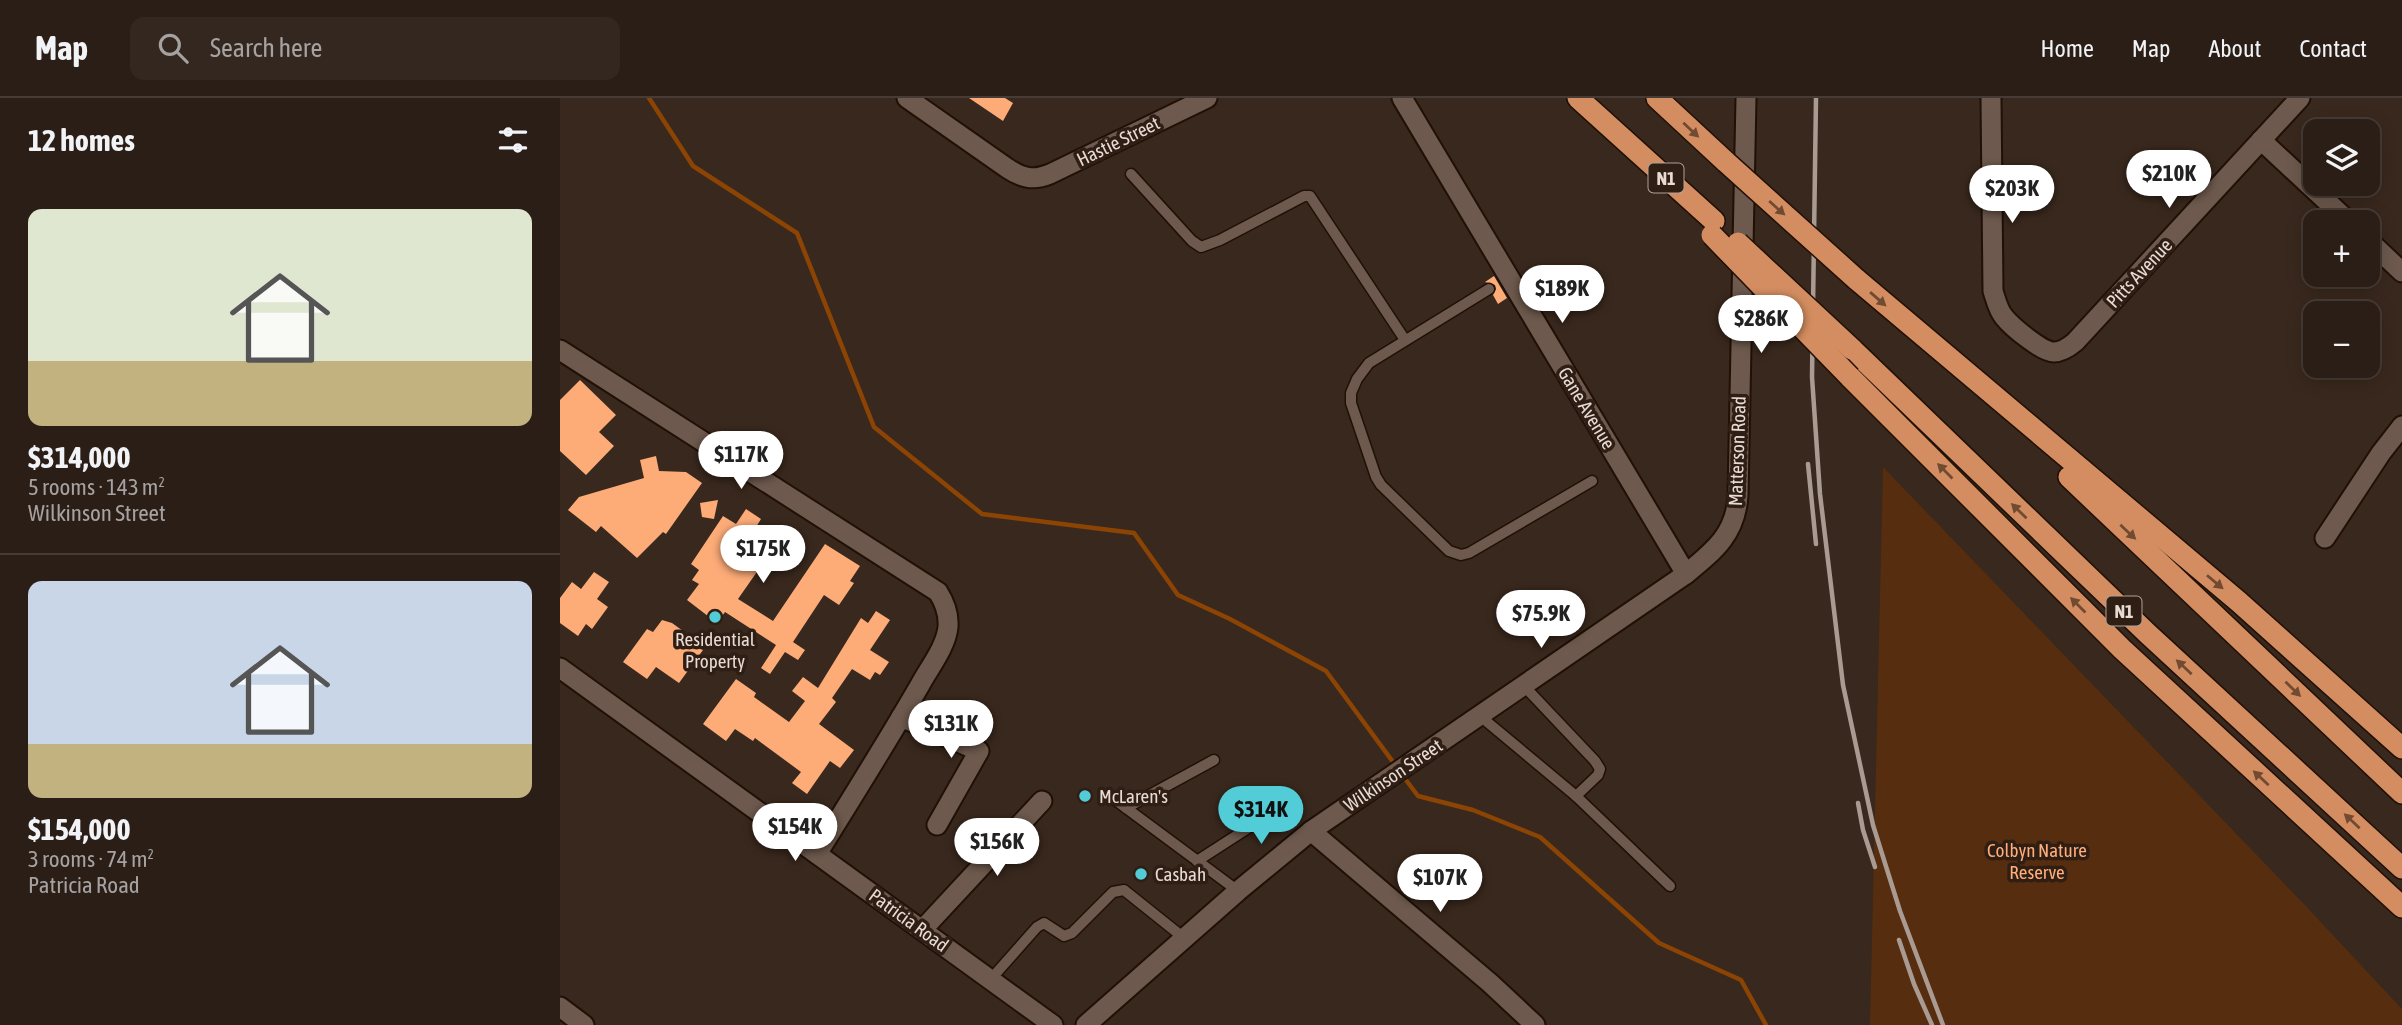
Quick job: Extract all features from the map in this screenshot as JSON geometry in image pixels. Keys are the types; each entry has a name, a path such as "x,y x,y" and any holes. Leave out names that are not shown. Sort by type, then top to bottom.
{"highway":[{"name":"N1","path":"1578,98 1713,228 1852,349 2148,634 2402,868"},
{"path":"1657,98 1899,318 2402,793"},
{"path":"1713,228 1850,377 2122,649 2402,907"},
{"path":"1899,318 2239,602 2402,748"},
{"path":"2329,841 2402,914"}],"street":[{"name":"Hastie Street","path":"907,98 1027,179 1050,174 1207,98"},
{"name":"Gane Avenue","path":"1402,98 1505,279 1686,573"},
{"name":"Matterson Road","path":"1686,573 1720,546 1738,504 1745,98"},
{"name":"Pitts Avenue","path":"1991,98 1993,291 1999,310 2005,318 2044,349 2052,352 2060,351 2075,342 2300,98"},
{"path":"2261,140 2336,210"},
{"path":"2380,251 2402,272"},
{"path":"560,350 938,592 947,612 948,629 941,647 817,854"},
{"path":"2325,538 2402,426"},
{"name":"Wilkinson Street","path":"1086,1025 1238,891 1311,831 1686,573"},
{"name":"Patricia Road","path":"560,667 1053,1025"},
{"path":"901,717 979,751 937,825"},
{"path":"923,929 1042,801"},
{"path":"1311,831 1490,983 1535,1025"},
{"path":"560,1007 584,1025"}],"lane":[{"path":"1131,174 1192,241 1201,247 1220,240 1304,196 1310,196 1405,340"},
{"path":"1489,289 1365,367 1351,394 1351,403 1376,477 1449,551 1461,555 1469,553 1592,481"},
{"path":"1524,686 1600,769 1598,775 1576,796"},
{"path":"1480,716 1576,796 1670,886"},
{"path":"1126,808 1214,760"},
{"path":"1114,799 1238,891"},
{"path":"1197,861 1276,810"},
{"path":"990,979 1037,927 1044,923 1064,936 1072,933 1113,892 1124,890 1184,938"}],"green space":[{"name":"Colbyn Nature Reserve","path":"1883,467 2402,1009 2402,1025 1870,1025"}],"building":[{"path":"969,98 1005,98 1013,103 1003,121"},
{"path":"1494,276 1507,298 1498,304 1493,295 1495,285 1485,282"},
{"path":"580,380 616,415 599,432 614,446 586,475 560,451 560,400"},
{"path":"656,456 659,471 686,472 702,483 666,534 663,532 637,558 601,526 596,532 568,510 579,497 644,478 640,460"},
{"path":"718,500 714,519 702,517 700,503"},
{"path":"746,509 761,519 756,527 765,533 755,547 768,556 738,599 773,621 825,544 860,566 850,581 854,583 839,605 824,595 793,642 805,650 798,660 785,652 770,674 761,668 776,645 725,612 717,623 687,600 699,584 692,580 699,570 691,564 723,516 736,524"},
{"path":"594,572 609,582 597,599 608,607 592,629 586,624 578,636 560,623 560,598 572,582 581,589"},
{"path":"876,611 890,620 870,650 889,662 880,675 875,672 870,680 852,669 832,698 836,702 819,724 854,750 840,768 830,761 807,794 792,783 801,772 755,738 753,741 735,729 726,741 703,724 736,679 756,693 754,697 789,722 805,701 792,691 803,677 818,688 861,618 868,623"},
{"path":"662,620 672,623 701,644 699,647 703,650 679,683 656,667 647,679 623,662 647,629 653,632"}],"waterway":[{"path":"649,98 693,166 797,233 874,427 982,514 1134,533 1178,595 1230,619 1326,671 1396,766"},
{"path":"1403,776 1418,796 1473,810 1540,837 1659,943 1741,980 1766,1025"}],"railway":[{"path":"1816,98 1812,377 1820,494 1843,685 1873,825 1900,911 1943,1025"},
{"path":"1808,464 1816,544"},
{"path":"1858,803 1875,867"},
{"path":"1899,940 1932,1025"}],"place":[{"name":"Residential Property","path":"715,617"},
{"name":"McLaren's","path":"1085,796"},
{"name":"Casbah","path":"1141,874"}]}
